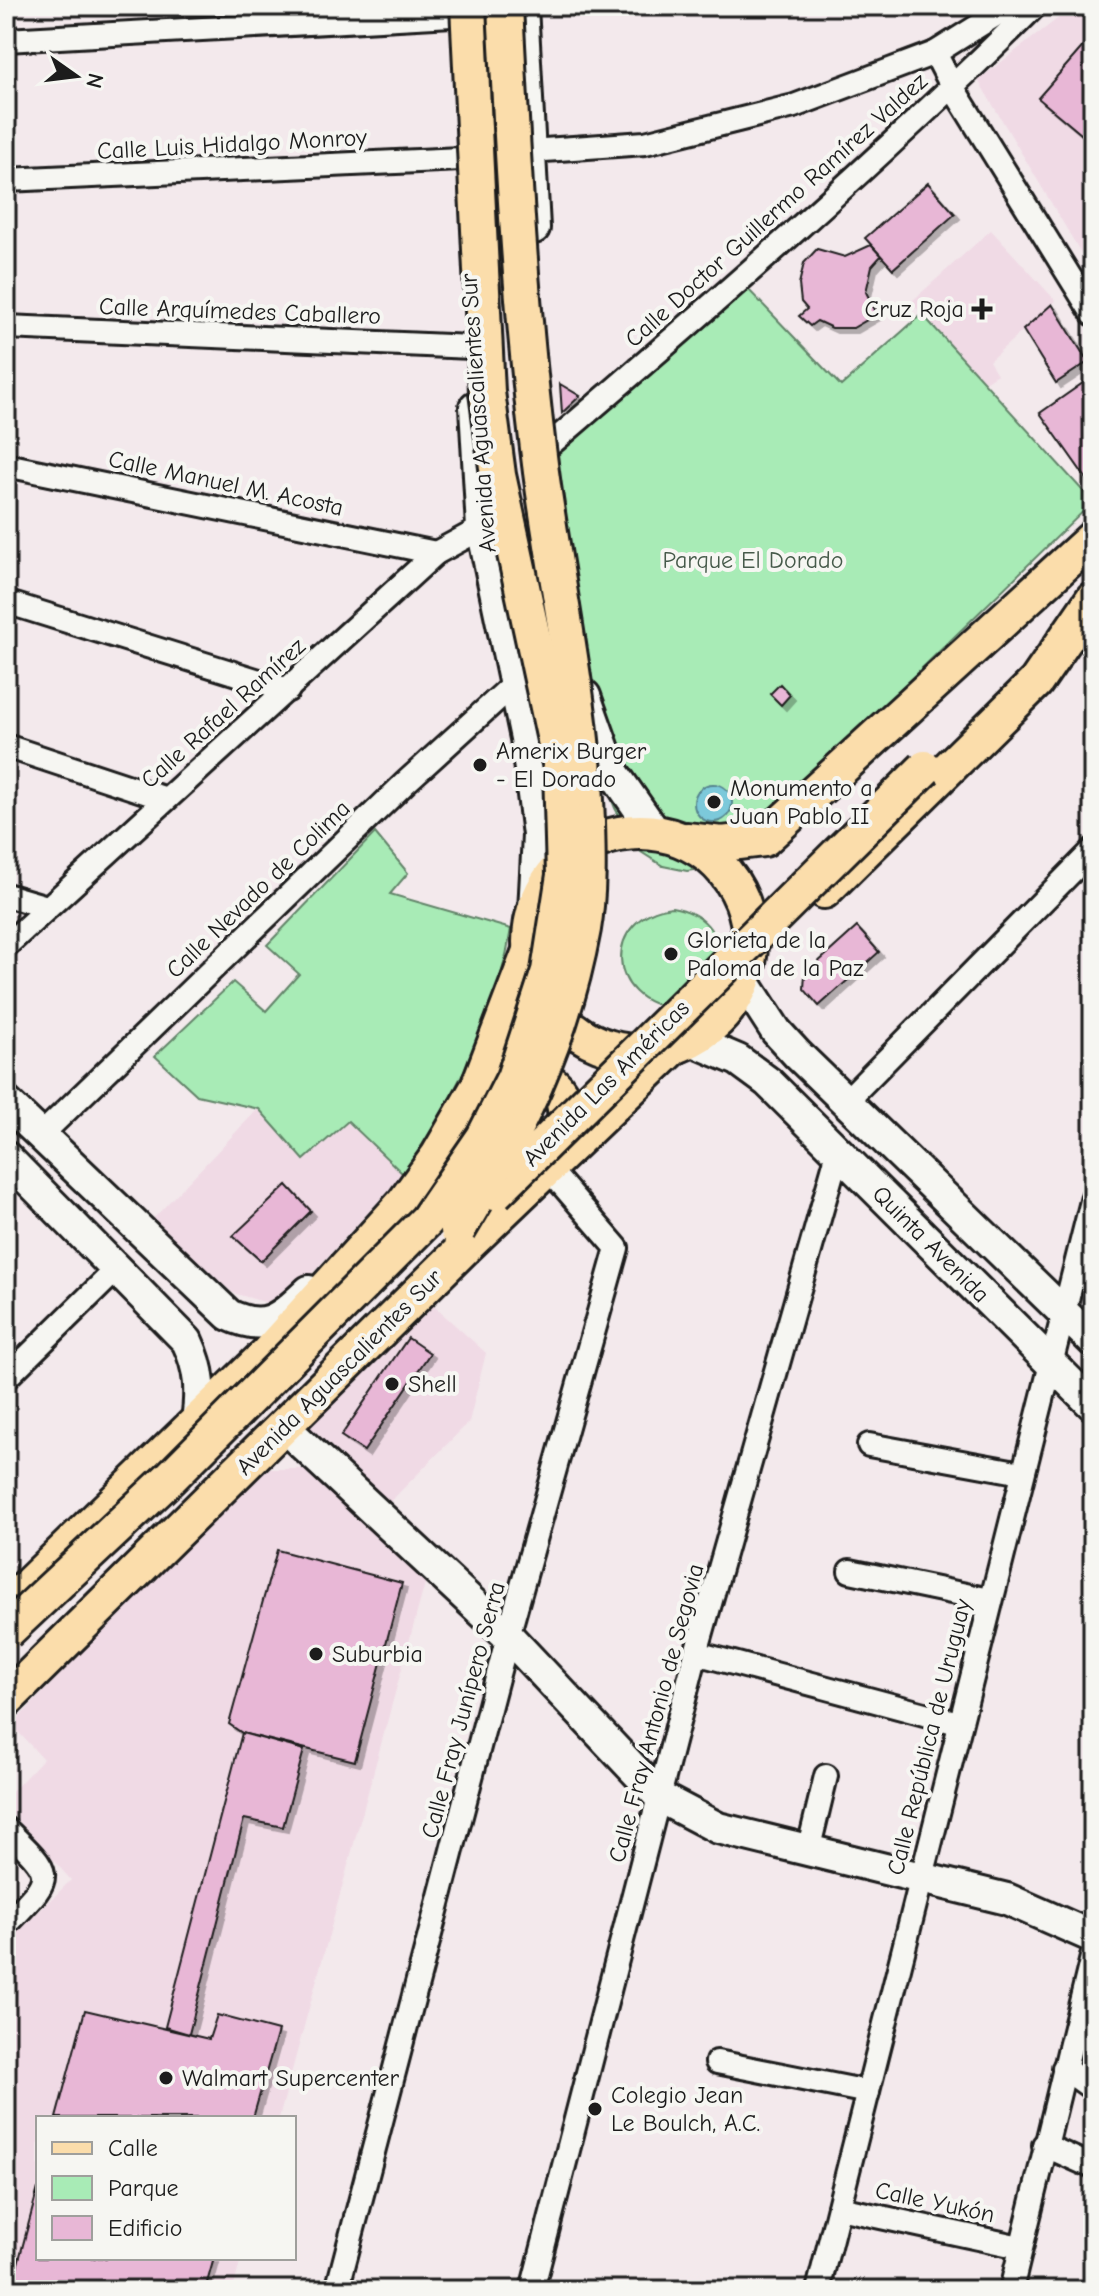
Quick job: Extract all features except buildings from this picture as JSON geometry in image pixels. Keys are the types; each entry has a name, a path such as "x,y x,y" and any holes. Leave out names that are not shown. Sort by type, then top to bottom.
{"main road":[{"name":"Avenida Aguascalientes Sur","path":"6,1670 458,1230 508,1148 541,1078 567,1003 584,927 588,875 585,767 541,468 518,244 505,6"},
{"name":"Avenida Aguascalientes Sur","path":"6,1632 170,1478 427,1220 484,1137 514,1078 549,971 564,875 561,768 498,475 487,392 457,9"},
{"name":"Avenida Aguascalientes Sur","path":"683,1043 626,1051 601,1045 579,1034 560,1018 545,998 530,951 534,911 547,882 568,858 594,841 624,832 722,844 764,839 804,806 1093,538"},
{"name":"Avenida Aguascalientes Sur","path":"6,1700 547,1167 683,1043 723,1015 746,971 1036,682 1093,597"},
{"name":"Avenida Las Américas","path":"458,1230 925,768 1093,597"},
{"name":"Avenida Aguascalientes Sur","path":"670,836 710,855 730,877 744,904 750,933 746,971"},
{"path":"6,1607 267,1354 404,1203 438,1156 478,1087 530,951"},
{"path":"478,1087 501,1073 525,1072 550,1081 565,1103 565,1126 547,1167"}],"street":[{"name":"Avenida Aguascalientes Sur","path":"522,6 546,448 573,637 588,711 611,769 670,836"},
{"path":"530,151 645,143 794,106 935,53 1010,6"},
{"name":"Calle Doctor Guillermo Ramírez Valdez","path":"546,448 728,291 953,88 1035,6"},
{"name":"Avenida Aguascalientes Sur","path":"457,9 461,159 482,528 526,738 538,835 534,911"},
{"path":"6,40 457,9"},
{"path":"935,53 953,88 1093,314"},
{"name":"Calle Luis Hidalgo Monroy","path":"6,180 461,159"},
{"name":"Calle Arquímedes Caballero","path":"6,327 472,347"},
{"name":"Calle Manuel M. Acosta","path":"6,465 436,553"},
{"name":"Calle Rafael Ramírez","path":"6,946 436,553 482,528"},
{"path":"6,602 288,690"},
{"name":"Calle Nevado de Colima","path":"41,1135 405,783 514,684"},
{"path":"6,746 166,799"},
{"path":"846,1101 1093,850"},
{"path":"6,895 47,907"},
{"name":"Quinta Avenida","path":"746,971 776,1031 797,1054 1093,1341"},
{"name":"Quinta Avenida","path":"683,1043 738,1060 768,1082 1093,1405"},
{"path":"6,1102 229,1315 246,1323 266,1324 287,1312 351,1249 368,1241"},
{"name":"Calle Fray Antonio de Segovia","path":"532,2290 696,1653 838,1152"},
{"name":"Calle Fray Junípero Serra","path":"337,2290 508,1636 617,1248 547,1167"},
{"path":"10,1169 118,1268 187,1341 198,1365 201,1386 197,1422"},
{"name":"Calle República de Uruguay","path":"818,2290 958,1723 1093,1197"},
{"path":"6,1378 118,1268"},
{"path":"174,1326 195,1312 202,1289"},
{"path":"284,1427 508,1636 661,1798 718,1828 1007,1899 1093,1937"},
{"path":"869,1445 1022,1473"},
{"path":"850,1571 990,1600"},
{"path":"696,1653 958,1723"},
{"path":"808,1851 826,1776"},
{"path":"6,1829 40,1862 46,1873 42,1888 6,1925"},
{"path":"1011,2290 1093,1953"},
{"path":"717,2062 868,2092"},
{"path":"1064,2068 1093,2089"},
{"path":"1044,2145 1093,2167"},
{"name":"Calle Yukón","path":"839,2208 1020,2247"}],"shaded area":[{"path":"1074,6 1093,6 1093,273 978,80"},
{"name":"Cruz Roja","path":"991,230 1056,301 989,361 997,374 983,383 911,302"},
{"path":"258,1109 304,1160 348,1121 403,1174 288,1300 271,1304 233,1293 151,1221"},
{"path":"425,1298 486,1353 469,1422 386,1506 302,1430"},
{"path":"255,1469 306,1469 427,1576 280,2116 36,2116 36,2260 240,2260 233,2290 6,2290 6,1944 71,1880 6,1807 6,1798 43,1759 12,1725"}],"green space":[{"name":"Parque El Dorado","path":"746,287 841,386 922,314 1093,502 718,866 687,871 663,866 638,850 615,808 583,728 548,460"},
{"path":"375,833 408,873 390,894 511,929 495,995 470,1058 439,1117 403,1174 348,1121 304,1160 259,1109 197,1095 155,1056 233,982 266,1011 299,974 267,945"},
{"name":"Glorieta de la Paloma de la Paz","path":"672,907 693,914 708,925 717,942 721,964 676,1008 653,1003 636,992 625,977 621,959 624,942 633,926 649,914"}],"water":[{"path":"713,784 726,790 732,803 726,816 713,822 700,816 694,803 700,790"}],"place":[{"name":"Cruz Roja","path":"982,309"},
{"name":"Amerix Burger - El Dorado","path":"480,765"},
{"name":"Monumento a Juan Pablo II","path":"714,802"},
{"name":"Glorieta de la Paloma de la Paz","path":"671,954"},
{"name":"Shell","path":"392,1384"},
{"name":"Suburbia","path":"316,1654"},
{"name":"Walmart Supercenter","path":"166,2078"},
{"name":"Colegio Jean Le Boulch, A.C.","path":"595,2109"}]}
